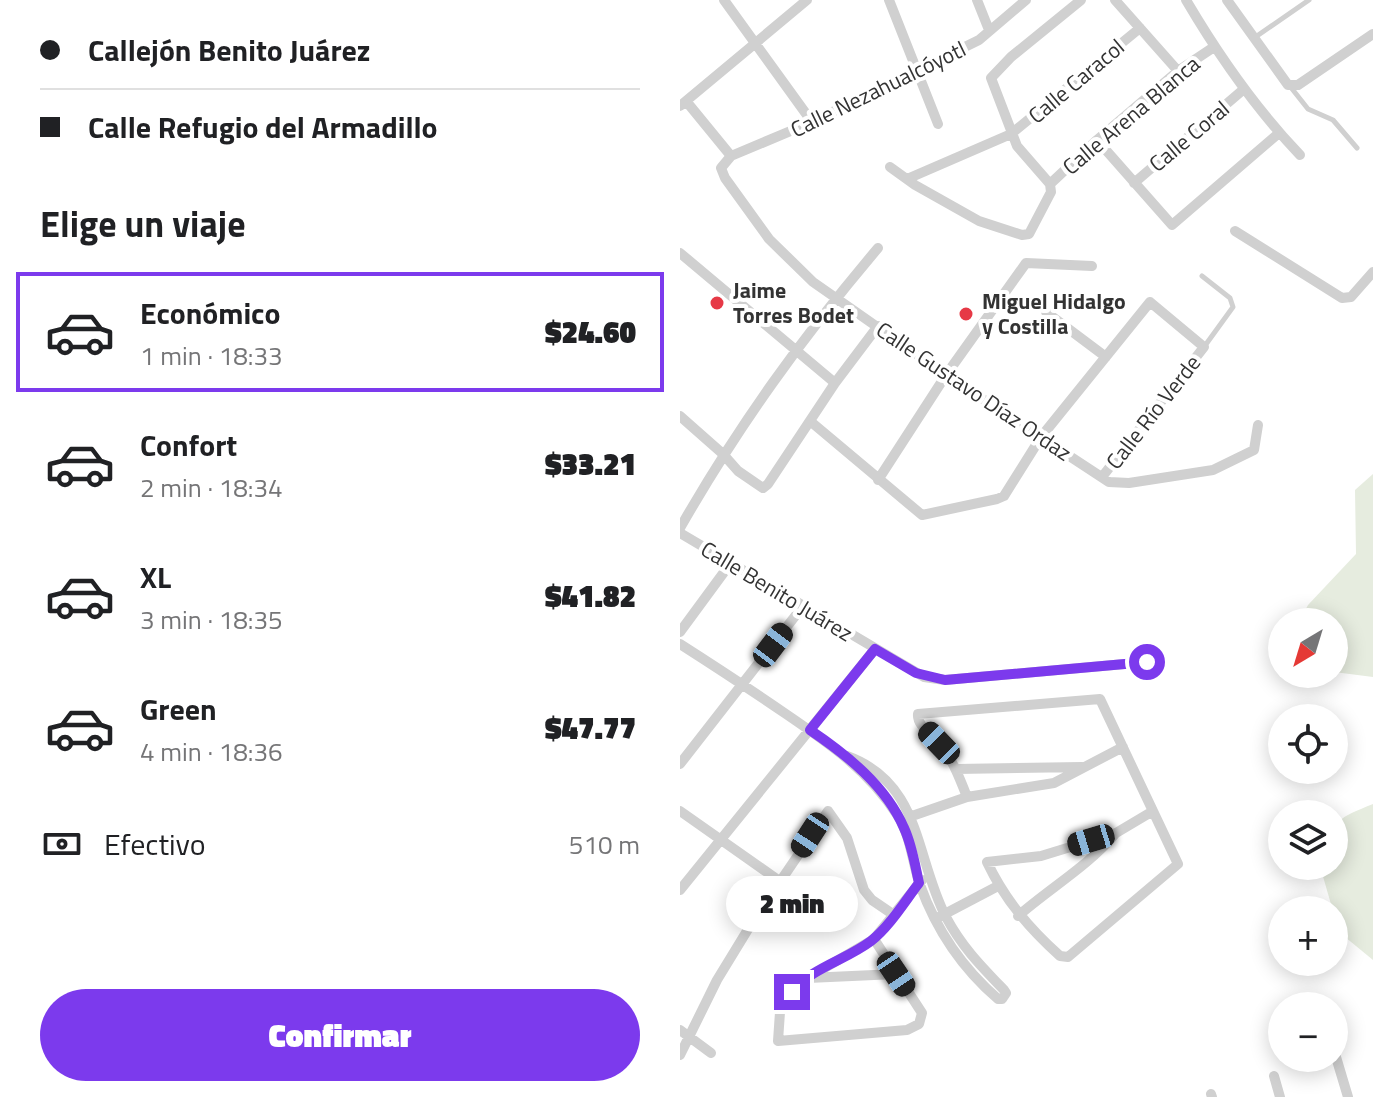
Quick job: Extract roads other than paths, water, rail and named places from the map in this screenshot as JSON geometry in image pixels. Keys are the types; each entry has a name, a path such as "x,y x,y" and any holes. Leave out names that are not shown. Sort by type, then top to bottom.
{"street":[{"path":"724,0 812,122"},
{"path":"731,156 683,103 807,0"},
{"path":"889,0 938,124"},
{"path":"977,0 989,30"},
{"name":"Calle Nezahualcóyotl","path":"722,164 731,156 812,122 979,40 1026,0"},
{"path":"890,167 979,221 1022,235 1029,234 1051,192 1050,184 1017,146 991,81 993,75 1081,0"},
{"path":"1115,0 1178,71"},
{"path":"1186,0 1244,89 1300,155"},
{"path":"1227,0 1288,85 1298,85 1309,79 1373,34"},
{"name":"Calle Caracol","path":"907,179 1011,134 1140,28"},
{"name":"Calle Arena Blanca","path":"1050,184 1178,71 1214,47"},
{"name":"Calle Coral","path":"1134,183 1244,89"},
{"path":"1097,140 1172,225 1279,133"},
{"name":"Calle Gustavo Díaz Ordaz","path":"722,164 725,178 769,239 791,262 836,298 946,375 1102,477"},
{"path":"1235,231 1342,298 1351,297 1373,272"},
{"path":"680,530 723,454 794,350 878,248"},
{"path":"680,253 835,383"},
{"path":"878,480 946,375 1026,263 1092,266"},
{"path":"810,421 922,515 1004,496 1041,437 1150,302 1204,347"},
{"path":"1046,312 1106,357"},
{"path":"680,416 738,471 763,488 878,326"},
{"name":"Calle Río Verde","path":"1102,477 1204,347"},
{"path":"1102,477 1115,484 1213,470 1254,450 1258,425"},
{"name":"Calle Benito Juárez","path":"680,530 730,564 916,673 945,680 1147,662"},
{"path":"680,632 730,564"},
{"path":"680,764 803,606"},
{"path":"680,644 847,756 877,787 899,817 934,920 957,956 986,989 1002,999 1006,993 1004,990 965,949 945,914 912,816 886,781 866,763 847,756"},
{"path":"680,890 875,649"},
{"path":"967,797 956,769 939,743 920,724 918,714 1100,699 1137,776 1178,864 1068,957 1060,956 1018,916 998,886 987,862 1041,856 1116,833 1153,811"},
{"path":"912,816 967,797 1054,783 1123,747"},
{"path":"956,769 1082,767"},
{"path":"680,811 781,882 818,903"},
{"path":"680,1055 684,1033 828,811 847,838 864,890 872,900 894,915"},
{"path":"1018,916 1098,854 1116,833"},
{"path":"874,939 922,1013 919,1024 907,1030 778,1041 780,1012 792,992 806,978 874,939 929,872"},
{"path":"934,920 998,886"},
{"path":"806,978 896,974"},
{"path":"684,1033 711,1053"},
{"path":"1340,1072 1348,1097"},
{"path":"1274,1076 1280,1097"}],"lane":[{"path":"1253,39 1309,0"},
{"path":"1288,85 1308,109 1333,120 1357,148"},
{"path":"1202,276 1230,298 1233,307 1204,347"}],"place":[{"name":"Jaime Torres Bodet","path":"717,303"},
{"name":"Miguel Hidalgo y Costilla","path":"966,314"}]}
